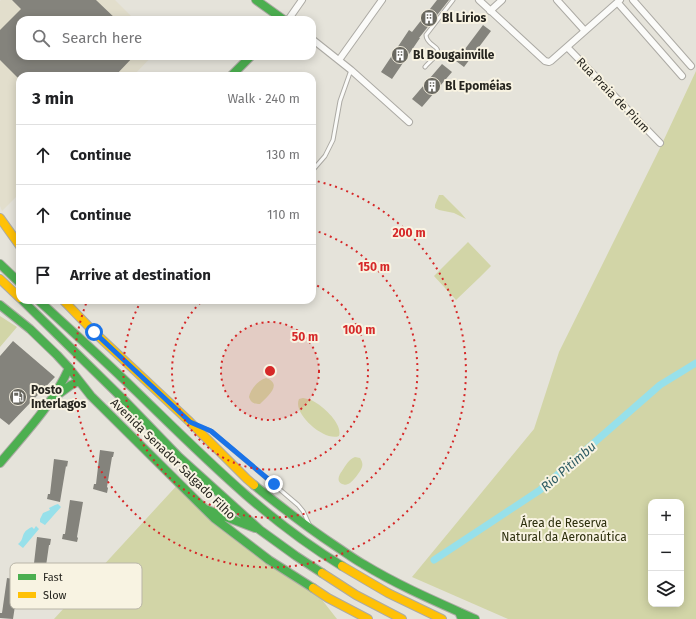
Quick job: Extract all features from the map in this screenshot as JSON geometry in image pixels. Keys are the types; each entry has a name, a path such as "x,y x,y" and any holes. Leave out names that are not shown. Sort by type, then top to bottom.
{"main road":[{"path":"256,0 278,16"},
{"path":"235,72 247,60"},
{"path":"1,220 16,241"},
{"path":"0,264 16,279"},
{"name":"Avenida Senador Salgado Filho","path":"0,279 16,294"},
{"name":"Avenida Senador Salgado Filho","path":"26,304 124,400 179,457 260,530 290,552 356,595 402,619"},
{"name":"Avenida Senador Salgado Filho","path":"42,304 121,376 240,491 288,530 357,576 399,599 442,619"},
{"path":"67,304 94,332 190,422 257,488 278,505 311,530 381,575 461,615 475,619"},
{"name":"Avenida Senador Salgado Filho","path":"0,305 30,328 69,368 91,396 205,509 269,560 328,598 368,619"},
{"path":"0,462 52,399 69,368"},
{"path":"52,399 71,384 79,381"},
{"path":"205,509 260,530"}],"street":[{"path":"291,16 302,0"},
{"path":"339,60 382,0"},
{"path":"479,0 545,61 549,62 619,1 682,76"},
{"path":"490,11 502,0"},
{"path":"557,0 585,31"},
{"path":"633,0 692,66"},
{"path":"316,43 351,70 409,122"},
{"name":"Rua Praia de Pium","path":"567,47 660,143"}],"lane":[{"path":"425,67 438,51 437,48 427,41 426,35 453,0"},
{"path":"316,167 326,156 333,140 340,101 351,70"},
{"path":"190,422 211,431 298,505 303,511 311,530"}],"shaded area":[{"path":"115,0 131,16 16,16 16,60 148,60 137,72 16,72 16,197 2,211 0,206 0,1"}],"green space":[{"name":"Área de Reserva Natural da Aeronaútica","path":"696,71 696,619 508,619 412,577 534,429 559,352 660,148"},
{"path":"439,195 443,195 466,219 454,213 435,208"},
{"path":"468,242 491,266 456,300 434,276"},
{"path":"0,316 17,327 0,347"},
{"path":"266,378 274,384 272,391 260,404 253,403 249,397 251,391 257,383"},
{"path":"303,398 317,403 327,411 338,426 339,436 333,437 318,431 305,419 300,412 298,405 299,399"},
{"path":"355,457 361,459 361,469 350,483 346,485 340,483 340,474 348,462"},
{"path":"181,481 271,559 312,587 337,619 54,619 63,609 142,609 142,563 106,563"}],"water":[{"path":"58,504 61,507 45,525 40,522 43,513 50,510 49,508"},
{"path":"36,526 39,529 23,548 18,544 22,540 25,531 32,527 34,529"}],"building":[{"path":"12,0 96,0 113,16 16,16 16,60 130,60 119,72 16,72 16,76 0,60 0,30 21,9"},
{"name":"Bl Bougainville","path":"437,0 449,0 419,38 392,79 381,72 409,30 412,32"},
{"path":"483,25 491,31 464,67 456,61"},
{"name":"Bl Epoméias","path":"442,64 452,72 422,107 412,99"},
{"name":"Posto Interlagos","path":"13,341 55,377 9,425 0,418 0,356"},
{"path":"100,450 114,452 107,493 93,489 94,484 96,484"},
{"path":"54,459 68,461 60,502 47,499 48,494 50,494"},
{"path":"70,500 83,502 77,542 62,539 63,534 65,534"},
{"path":"37,537 51,539 46,563 34,563"},
{"path":"7,578 10,578 10,609 15,609 13,619 0,618 0,613 2,613"}],"waterway":[{"name":"Rio Pitimbu","path":"434,560 540,490 660,385 696,363"}],"traffic: fast":[{"path":"256,0 278,16"},
{"path":"235,72 247,60"},
{"path":"0,264 16,279"},
{"path":"26,304 124,400 179,457 260,530 322,573"},
{"path":"42,304 112,368 209,462 260,507 313,548 342,566"},
{"path":"0,305 30,329 57,355 91,396 214,518 269,560 313,588"},
{"path":"0,463 47,406 69,368"},
{"path":"56,396 79,381"},
{"path":"254,485 305,525 360,562 404,587 475,619"},
{"path":"205,509 255,528"},
{"path":"459,612 462,619"}],"traffic: slow":[{"path":"0,218 16,240"},
{"path":"0,279 16,294"},
{"path":"67,304 94,332 190,422 254,485"},
{"path":"342,566 388,593 442,619"},
{"path":"322,573 356,595 402,619"},
{"path":"313,588 328,598 368,619"}],"place":[{"name":"Bl Lirios","path":"429,18"},
{"name":"Bl Bougainville","path":"400,55"},
{"name":"Bl Epoméias","path":"432,86"},
{"name":"Posto Interlagos","path":"18,397"}],"route":[{"path":"94,332 190,422 211,431 274,484"}]}
